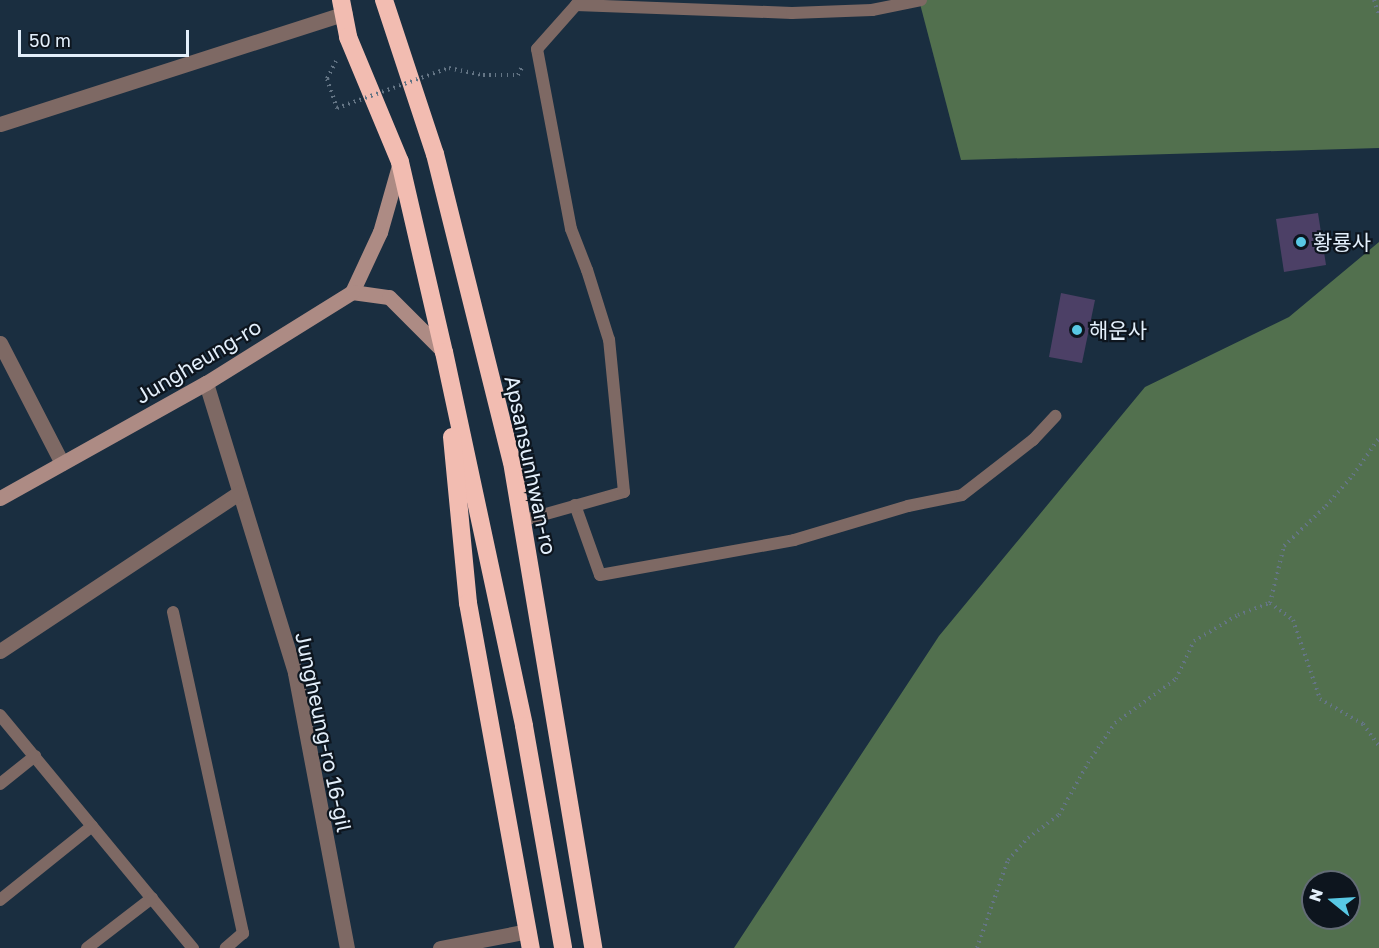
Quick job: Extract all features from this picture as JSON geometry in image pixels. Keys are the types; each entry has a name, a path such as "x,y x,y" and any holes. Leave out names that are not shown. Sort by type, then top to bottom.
{"highway":[{"name":"Apsansunhwan-ro","path":"384,0 435,154 512,462 593,948"},
{"path":"344,6 348,37 400,162 444,352 524,726 563,948"},
{"path":"444,352 468,603 529,939"}],"street":[{"path":"0,124 344,6"},
{"path":"400,162 380,232 352,292 389,297 444,352"},
{"name":"Jungheung-ro","path":"0,498 206,383 352,292"},
{"path":"0,344 62,463"},
{"name":"Jungheung-ro 16-gil","path":"206,383 295,673 346,948"},
{"path":"0,651 239,493"},
{"path":"440,948 529,939"}],"lane":[{"path":"522,521 624,492 609,340 587,270 571,230 537,49 576,5 792,12 872,10 921,0"},
{"path":"575,505 600,574 794,540 908,506 962,495 1033,440 1056,416"},
{"path":"172,612 243,933 226,948"},
{"path":"0,715 193,948"},
{"path":"0,784 34,756"},
{"path":"0,900 92,826"},
{"path":"87,948 152,898"}],"path":[{"path":"1374,0 1379,15"},
{"path":"348,37 327,79 337,108 449,68 483,75 518,75 533,46 537,49"},
{"path":"1270,603 1284,546 1326,506 1353,475 1379,438"},
{"path":"1270,603 1293,620 1320,699 1363,724 1379,746"},
{"path":"977,948 1008,860 1028,838 1059,814 1088,763 1115,723 1176,679 1194,641 1238,615 1270,603"}],"green space":[{"path":"919,0 1379,0 1379,148 961,160"},
{"path":"1379,242 1379,948 734,948 939,636 1145,387 1289,317"}],"building":[{"name":"황룡사","path":"1318,213 1326,265 1284,272 1276,219"},
{"path":"1061,293 1095,300 1082,363 1049,357"}],"place":[{"name":"황룡사","path":"1301,242"},
{"name":"해운사","path":"1077,330"}]}
